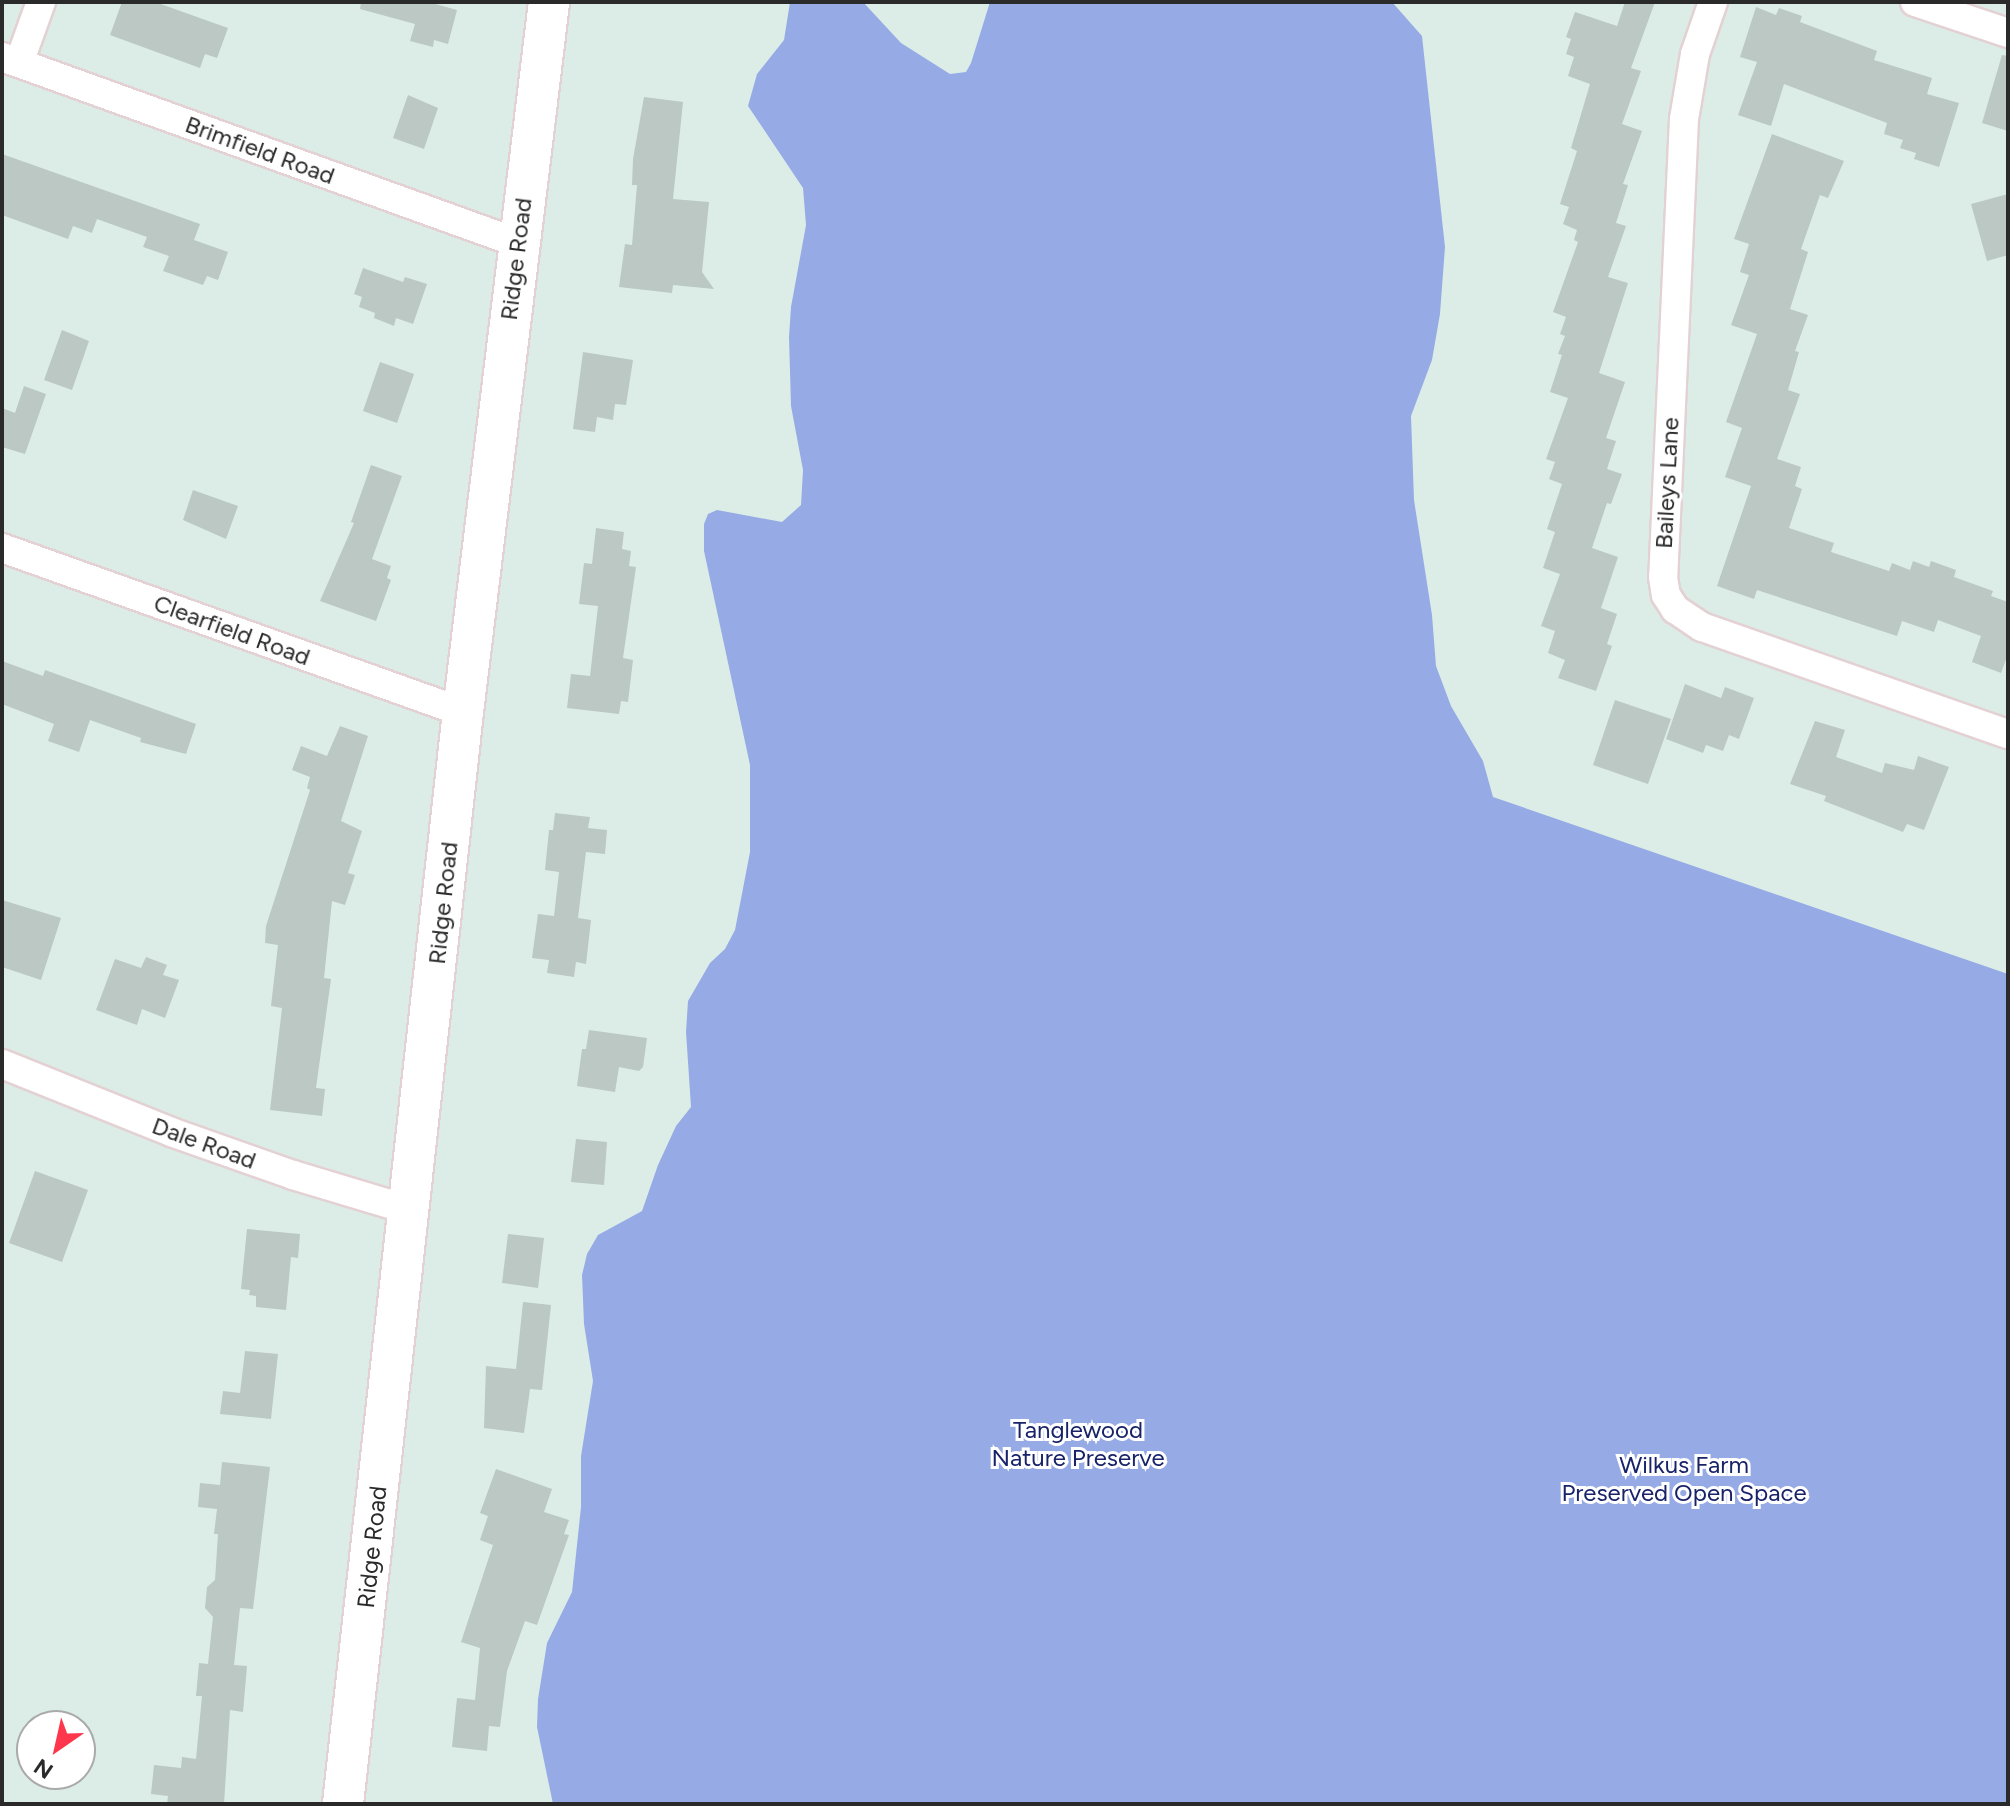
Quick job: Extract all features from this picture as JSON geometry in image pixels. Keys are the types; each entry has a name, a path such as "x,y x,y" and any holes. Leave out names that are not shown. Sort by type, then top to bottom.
{"street":[{"path":"11,60 41,2"},
{"name":"Ridge Road","path":"343,1804 463,712 549,2"},
{"name":"Baileys Lane","path":"1713,2 1695,54 1684,119 1663,577 1666,595 1675,609 1702,627 2008,734"},
{"path":"1915,2 2008,33"},
{"name":"Brimfield Road","path":"11,60 518,243"},
{"name":"Clearfield Road","path":"2,548 463,712"},
{"name":"Dale Road","path":"2,1064 171,1132 308,1180 410,1210"}],"green space":[{"path":"790,2 863,2 901,43 950,74 966,72 971,63 990,2 1392,2 1422,36 1445,247 1440,314 1432,360 1411,416 1414,500 1432,615 1436,666 1451,706 1483,761 1493,797 2008,974 2008,1804 553,1804 537,1727 538,1699 547,1643 572,1592 581,1507 581,1456 593,1381 584,1324 582,1275 587,1254 598,1235 642,1211 676,1126 691,1107 686,1032 688,1001 710,963 725,949 735,930 750,852 750,765 704,551 704,524 708,514 717,510 782,522 801,505 803,470 791,406 789,337 791,307 806,225 803,188 748,106 757,74 784,40"}],"building":[{"path":"122,2 155,2 228,28 217,58 205,54 200,68 110,35"},
{"path":"361,2 428,2 457,10 448,44 434,40 433,47 410,41 415,24 360,9"},
{"path":"1625,2 1655,2 1631,68 1641,71 1622,124 1642,131 1623,184 1628,185 1616,223 1626,226 1608,277 1628,283 1599,373 1625,382 1606,438 1616,441 1607,469 1622,474 1611,504 1607,503 1592,548 1618,557 1601,608 1617,614 1607,644 1612,646 1596,691 1558,678 1565,660 1548,653 1555,631 1541,626 1560,574 1543,568 1555,532 1547,529 1562,484 1549,479 1555,462 1546,459 1568,398 1550,392 1562,355 1558,354 1565,336 1560,334 1566,317 1553,312 1578,242 1574,240 1577,230 1563,224 1569,207 1560,204 1577,151 1571,148 1590,84 1568,76 1574,57 1566,54 1571,39 1566,37 1575,12 1617,26"},
{"path":"1756,7 1776,15 1779,8 1802,16 1800,22 1877,51 1874,60 1932,78 1927,94 1959,103 1939,167 1914,159 1916,153 1900,148 1903,140 1884,134 1887,123 1784,84 1771,126 1738,115 1757,62 1740,57"},
{"path":"2002,55 2008,56 2008,131 1982,123"},
{"path":"408,95 438,108 424,149 393,138"},
{"path":"644,97 683,102 673,199 709,202 702,272 714,289 673,285 672,293 619,287 625,244 632,245 637,185 632,185 633,159"},
{"path":"1772,134 1844,161 1828,198 1820,195 1801,249 1808,252 1790,309 1808,315 1795,351 1799,352 1788,390 1800,394 1777,459 1801,467 1795,486 1802,489 1789,528 1834,543 1831,552 1889,571 1892,563 1910,570 1913,561 1929,567 1931,561 1956,570 1954,577 1993,591 1991,596 2008,602 2008,654 2001,673 1972,662 1981,636 1938,620 1934,632 1902,621 1897,636 1757,590 1754,599 1717,586 1751,486 1725,477 1742,428 1726,422 1757,334 1731,325 1749,275 1740,272 1749,244 1734,239"},
{"path":"2,154 200,224 194,240 228,252 218,280 207,276 203,285 163,271 169,256 143,247 147,237 97,219 92,233 73,226 68,239 2,215"},
{"path":"2008,194 2008,255 1987,261 1971,204"},
{"path":"363,268 403,282 405,277 427,284 413,324 396,318 394,326 374,318 375,313 359,307 362,297 354,294"},
{"path":"62,330 89,341 72,390 44,380"},
{"path":"583,352 633,360 626,405 615,404 613,420 597,417 595,432 573,429"},
{"path":"380,362 414,374 397,423 363,411"},
{"path":"24,386 46,394 25,454 2,447 2,408 15,413"},
{"path":"371,465 402,476 372,559 391,566 387,578 391,580 376,621 320,601 354,523 351,522"},
{"path":"193,490 238,506 226,539 183,520"},
{"path":"596,528 624,532 622,549 631,551 629,566 636,567 623,658 633,660 628,702 621,701 619,714 567,708 571,674 590,676 598,606 579,604 584,563 592,564"},
{"path":"2,661 43,676 45,670 196,724 186,754 140,742 141,738 90,720 79,752 48,741 54,724 2,704"},
{"path":"1685,684 1721,698 1725,687 1754,698 1739,739 1729,735 1723,751 1706,745 1703,753 1666,739"},
{"path":"1615,700 1671,719 1648,784 1593,765"},
{"path":"1815,721 1845,730 1836,757 1882,773 1885,763 1914,770 1918,756 1949,767 1924,830 1907,824 1903,832 1824,801 1826,796 1790,784"},
{"path":"340,726 368,736 341,821 362,831 348,873 355,875 345,905 332,901 324,978 331,979 316,1088 325,1089 322,1116 270,1110 282,1008 271,1006 278,945 265,943 266,926 310,790 307,788 310,777 292,770 301,746 327,756"},
{"path":"555,813 590,817 588,828 607,830 605,854 586,852 578,918 591,920 586,964 576,962 574,977 547,973 549,960 532,958 538,914 554,916 559,872 545,870 549,830 553,830"},
{"path":"2,900 61,918 41,980 2,967"},
{"path":"146,957 167,965 163,975 179,980 165,1018 142,1009 137,1025 96,1010 115,959 141,968"},
{"path":"589,1030 647,1038 643,1067 639,1071 619,1067 615,1092 577,1086 582,1049 586,1049"},
{"path":"576,1139 607,1142 604,1185 571,1182"},
{"path":"35,1171 88,1190 62,1262 9,1243"},
{"path":"247,1229 300,1234 298,1258 291,1257 286,1310 256,1307 256,1296 249,1295 250,1290 241,1289"},
{"path":"508,1234 544,1238 538,1288 502,1283"},
{"path":"523,1302 551,1305 542,1390 530,1389 524,1433 484,1428 486,1366 516,1369"},
{"path":"245,1351 278,1354 271,1419 220,1414 223,1391 240,1393"},
{"path":"222,1462 270,1467 253,1609 240,1608 234,1665 247,1666 243,1712 230,1710 224,1804 167,1804 168,1796 151,1794 154,1765 181,1768 182,1757 196,1759 202,1696 196,1696 199,1663 208,1664 213,1617 205,1608 207,1587 215,1580 218,1534 214,1534 217,1509 198,1507 200,1483 220,1485"},
{"path":"496,1469 552,1489 544,1512 569,1520 564,1534 569,1535 537,1625 525,1621 507,1671 500,1727 489,1726 487,1751 452,1747 457,1698 475,1700 480,1648 461,1642 493,1545 480,1540 488,1516 480,1513"}],"park label":[{"name":"Tanglewood Nature Preserve","path":"1078,1444"},
{"name":"Wilkus Farm Preserved Open Space","path":"1684,1479"}]}
